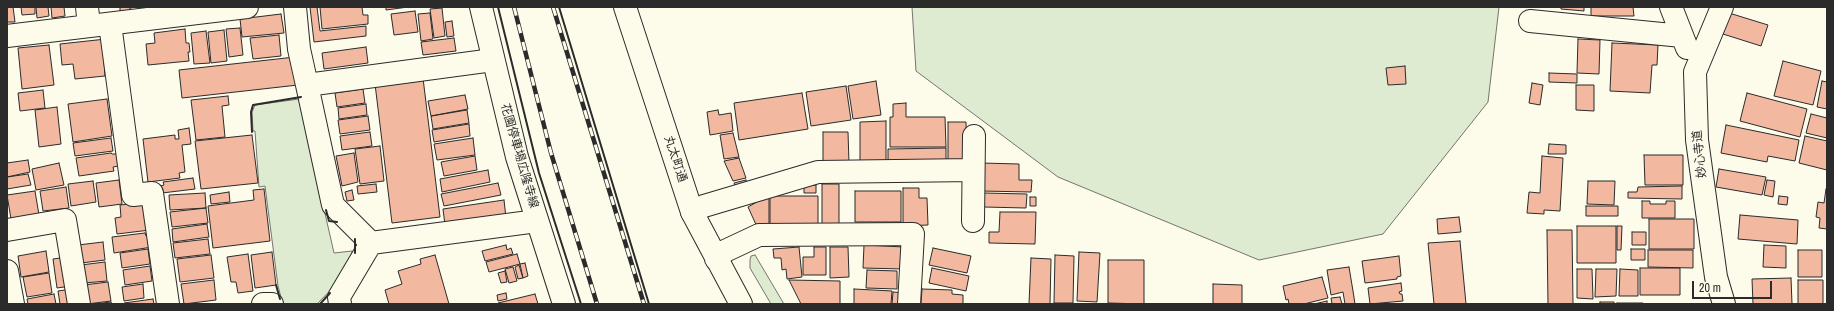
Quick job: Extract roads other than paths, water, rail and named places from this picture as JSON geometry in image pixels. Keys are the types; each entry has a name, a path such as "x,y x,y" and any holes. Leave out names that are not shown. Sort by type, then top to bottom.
{"street":[{"path":"7,36 95,19 247,7"},
{"path":"295,7 299,49 333,204 371,243"},
{"name":"花園停車場広隆寺線","path":"481,7 517,157 564,304"},
{"name":"丸太町通","path":"625,7 692,212 741,304"},
{"path":"1671,7 1695,72"},
{"name":"妙心寺道","path":"1722,7 1695,72 1697,140 1716,277 1724,304"},
{"path":"95,19 133,195 152,193 168,304"},
{"path":"1530,21 1682,36"},
{"path":"307,85 493,60"},
{"path":"973,221 974,136"},
{"path":"692,212 704,206 818,172 973,170"},
{"path":"7,230 65,220 78,304"},
{"path":"371,243 537,220"},
{"path":"716,259 725,251 759,235 913,234 910,304"},
{"path":"340,304 339,297 371,243"},
{"path":"7,271 13,304"},
{"path":"262,304 272,304"}],"railway":[{"path":"514,7 551,153 597,304"},
{"path":"553,7 644,304"}]}
